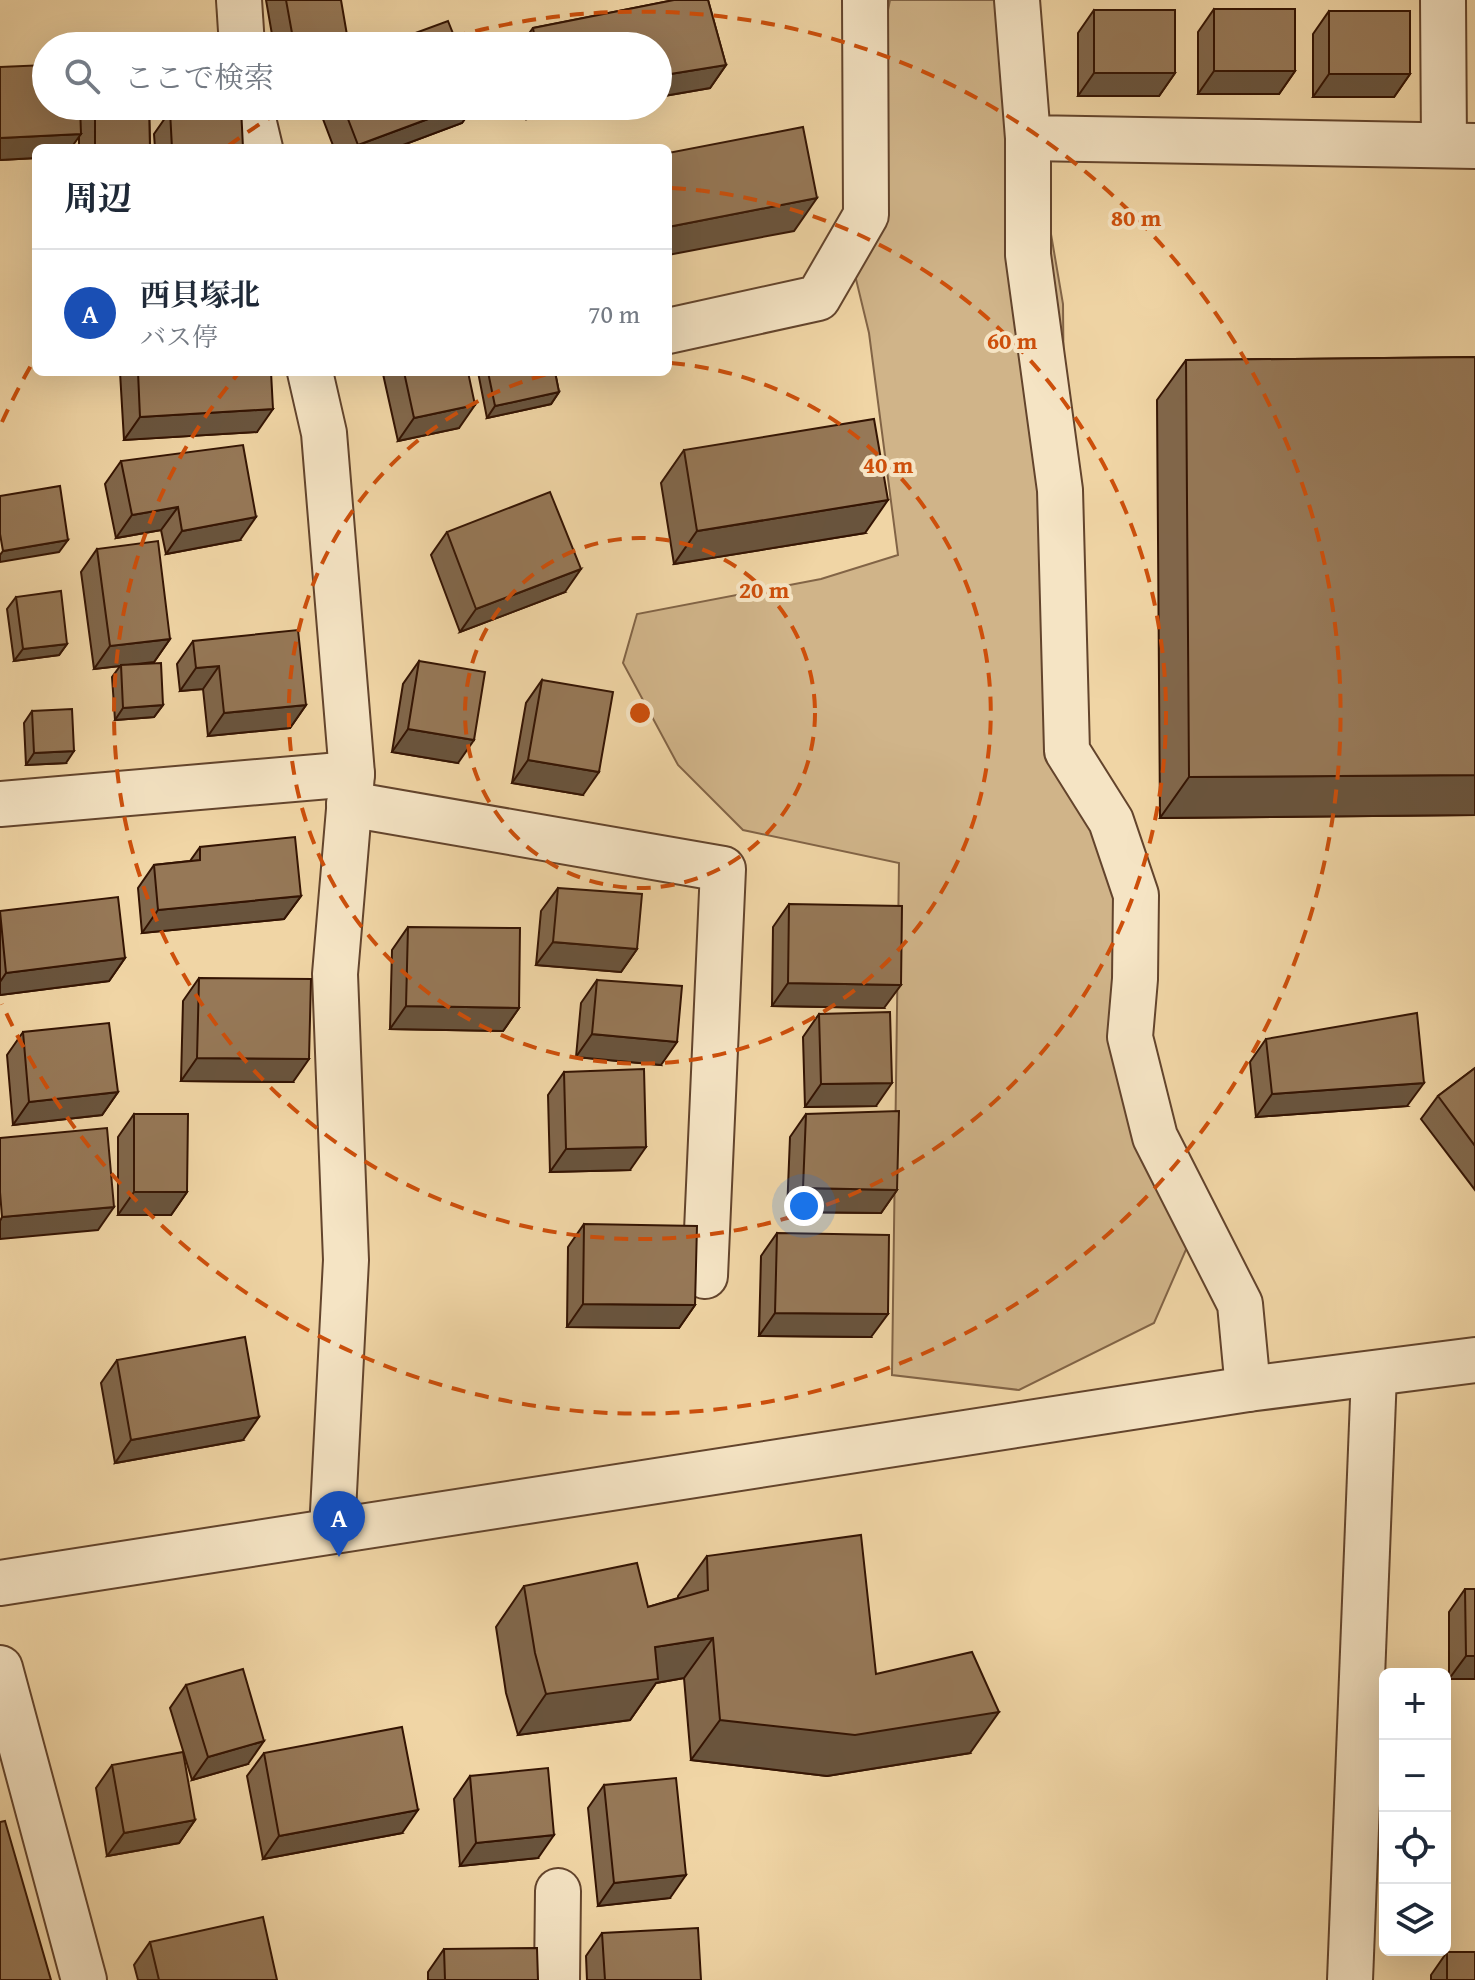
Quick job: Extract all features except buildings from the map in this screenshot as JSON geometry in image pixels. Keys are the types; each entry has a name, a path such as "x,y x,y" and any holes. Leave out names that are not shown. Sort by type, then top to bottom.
{"street":[{"path":"239,0 241,32"},
{"path":"672,330 818,298 841,259 866,215 865,0"},
{"path":"1017,0 1028,138 1028,255 1060,490 1067,751 1111,821 1136,895 1135,979 1130,1037 1155,1137 1240,1304 1248,1389"},
{"path":"1028,138 1459,145 1443,0"},
{"path":"253,120 259,144"},
{"path":"311,376 324,433 350,789 335,974 346,1260 332,1531"},
{"path":"0,804 350,789 723,869 705,1276"},
{"path":"0,1583 1248,1389 1475,1360"},
{"path":"1350,1980 1374,1374"},
{"path":"0,1668 84,1980"},
{"path":"557,1980 558,1891"}],"shaded area":[{"path":"890,0 1029,0 1023,71 1063,304 1067,751 1136,895 1130,1037 1198,1222 1154,1323 1019,1390 892,1375 899,863 743,830 678,765 623,663 637,614 821,579 898,555 869,333 848,246 866,120"}],"place":[{"name":"西貝塚北","path":"339,1557"}]}
